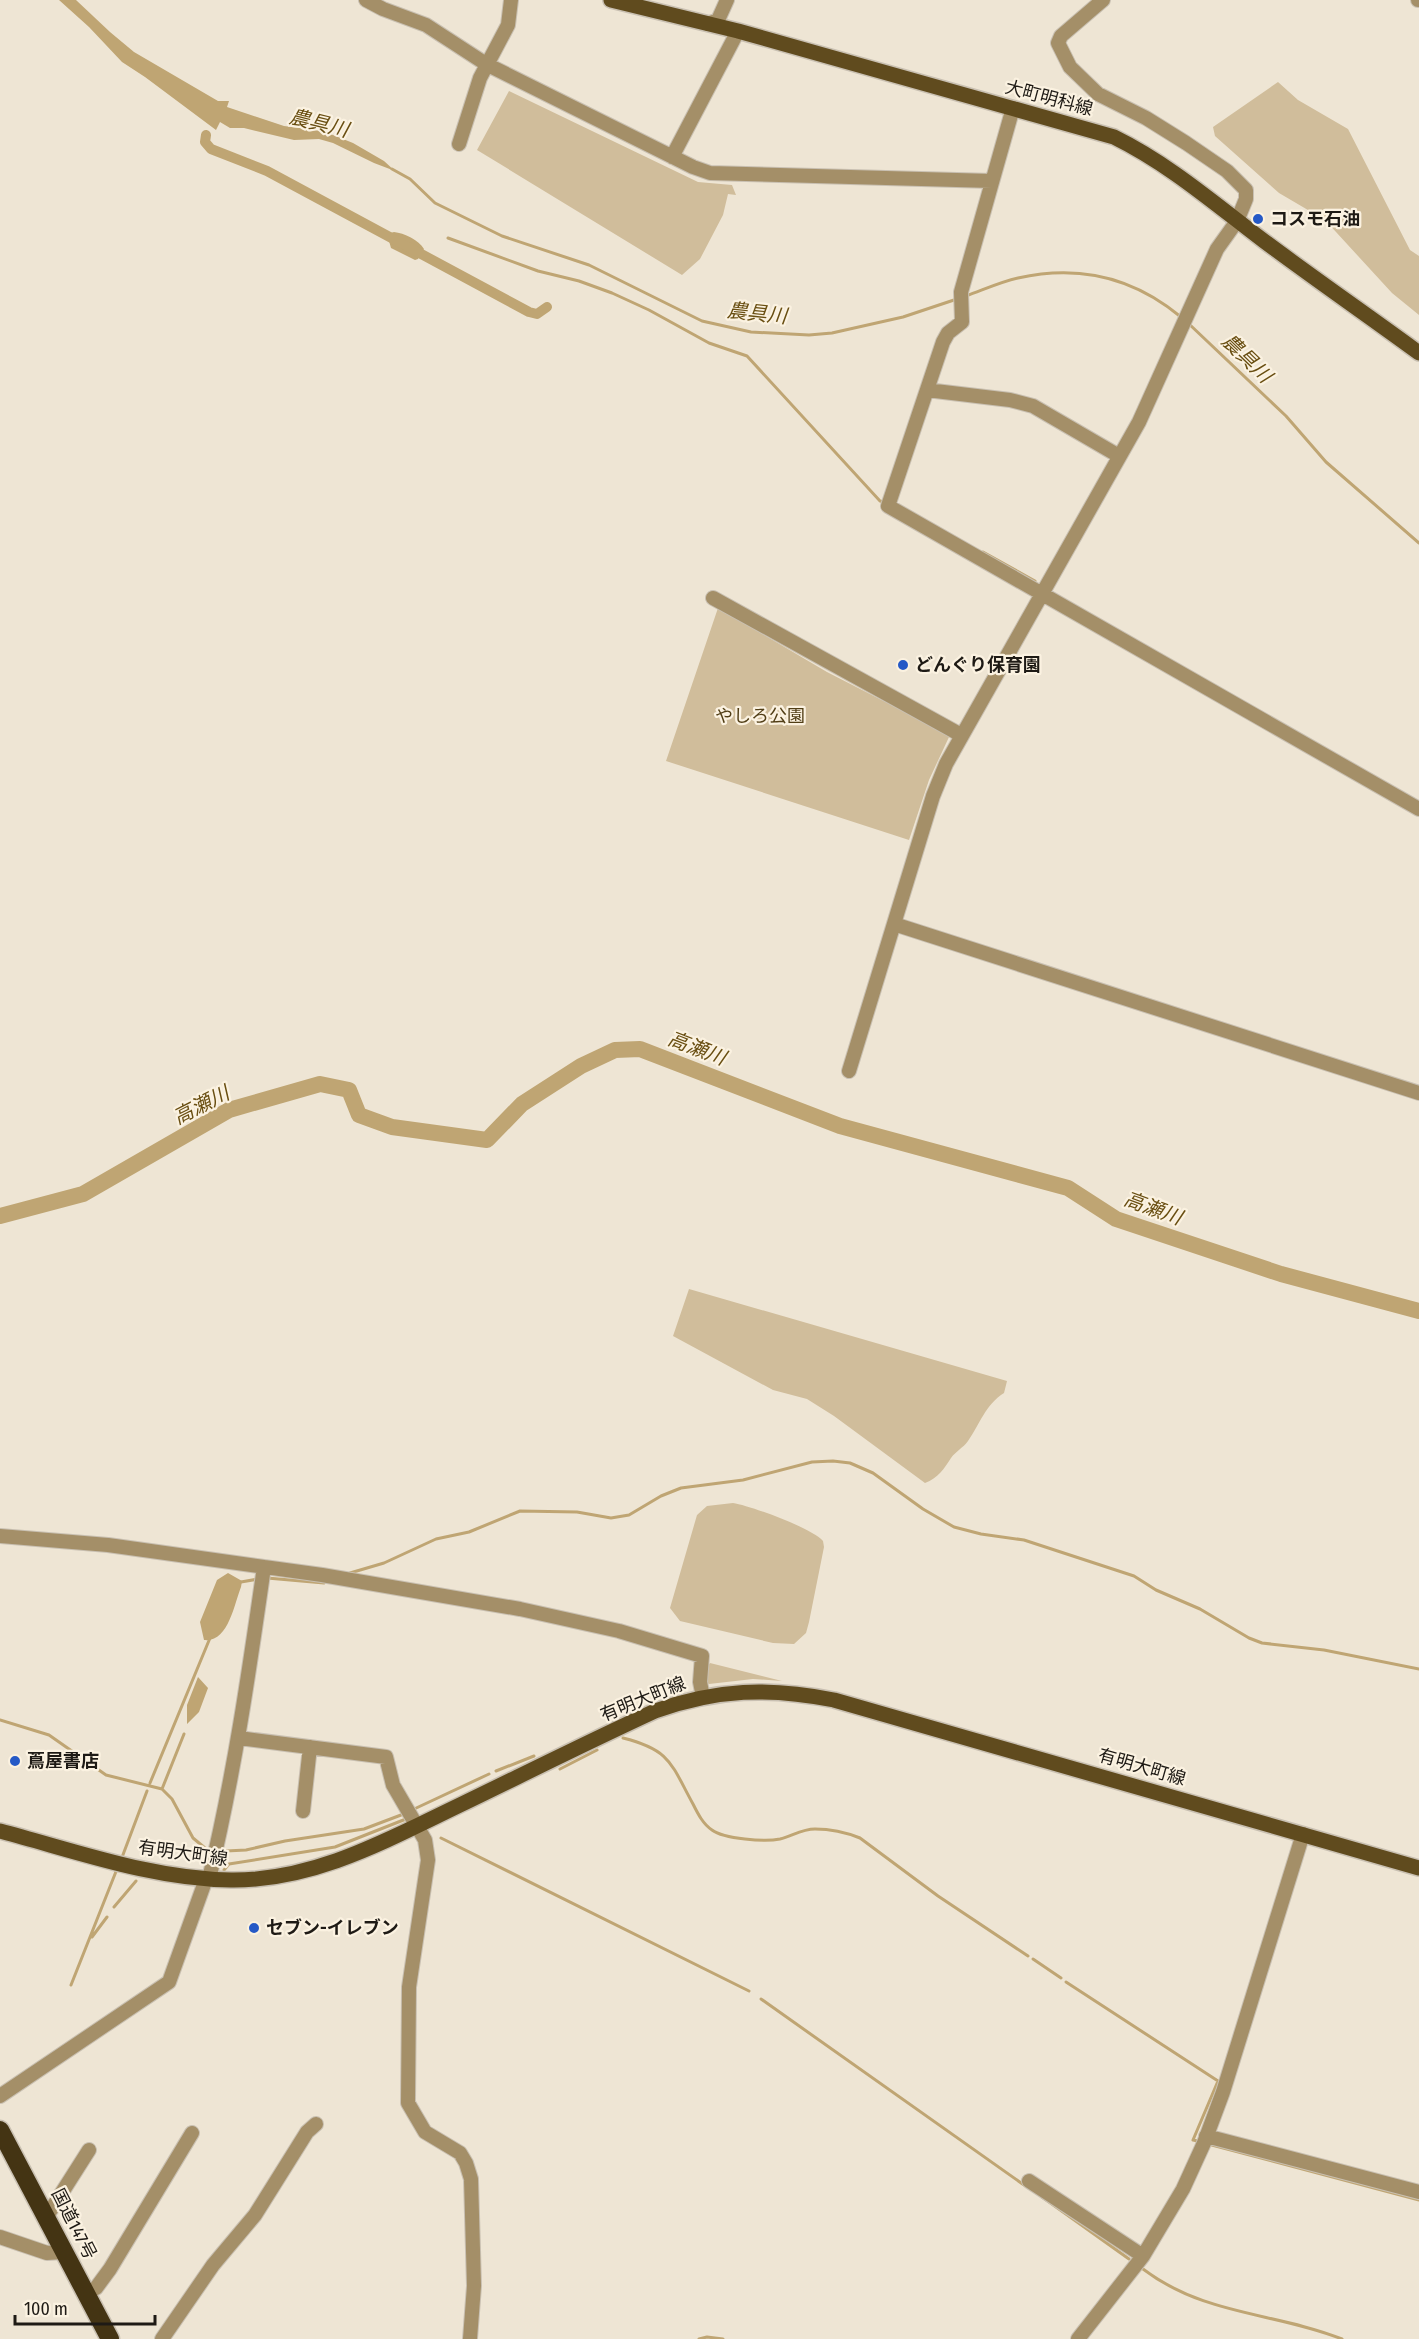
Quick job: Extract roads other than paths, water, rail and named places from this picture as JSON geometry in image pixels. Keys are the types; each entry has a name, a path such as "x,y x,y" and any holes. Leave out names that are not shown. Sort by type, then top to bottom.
{"highway":[{"name":"国道147号","path":"0,2130 110,2339"}],"main road":[{"name":"大町明科線","path":"611,0 738,32 1114,136 1172,170 1419,354"},
{"name":"有明大町線","path":"0,1831 129,1866 208,1879 252,1879 297,1872 354,1855 655,1711 703,1696 738,1691 774,1691 834,1700 1419,1868"}],"street":[{"path":"366,0 382,9 426,25 486,64 700,170 718,174 992,181"},
{"path":"459,144 486,64 508,25 511,0"},
{"path":"708,24 718,20 727,0"},
{"path":"849,1071 933,796 961,735 1140,422 1217,249 1237,220 1246,199 1246,190 1227,171 1146,118 1098,94 1065,60 1059,49 1059,39 1103,0"},
{"path":"672,157 738,32"},
{"path":"1013,108 961,292 962,318 960,324 945,336 888,506 1419,809"},
{"path":"927,390 1010,400 1033,406 1119,456"},
{"path":"712,598 961,735"},
{"path":"894,924 1419,1093"},
{"path":"0,1536 108,1545 264,1567 520,1609 619,1631 690,1650 702,1656 700,1682 703,1696"},
{"path":"0,2096 169,1982 208,1879 220,1840 239,1738 264,1567"},
{"path":"239,1738 386,1757 393,1785 427,1845 428,1860 409,1987 408,2103 425,2132 460,2153 471,2179 474,2286 470,2339"},
{"path":"303,1811 310,1747"},
{"path":"1078,2339 1143,2256 1183,2189 1223,2092 1303,1834"},
{"path":"162,2339 213,2265 255,2215 307,2132 316,2124"},
{"path":"87,2293 96,2288 110,2269 192,2133"},
{"path":"1206,2136 1419,2192"},
{"path":"47,2216 89,2150"},
{"path":"1029,2181 1143,2256"},
{"path":"0,2237 47,2253 63,2252"}],"waterway":[{"path":"206,135 205,142 211,149 267,171 529,312 537,314 547,307"},
{"name":"農具川","path":"392,169 410,179 435,203 502,236 589,265 702,321 751,332 809,335 832,333 903,317 957,299"},
{"path":"448,238 538,271 579,281 612,293 649,310 709,343 747,356 880,501 884,502"},
{"name":"農具川","path":"966,296 1018,278 1041,274 1084,274 1125,283 1163,303 1181,317"},
{"name":"農具川","path":"1188,323 1286,416 1326,462 1419,543"},
{"path":"983,552 1035,581"},
{"name":"高瀬川","path":"0,1216 83,1194 229,1110 320,1084 349,1090 359,1115 392,1127 487,1140 522,1104 581,1066 615,1050 640,1049 840,1126 1068,1188 1116,1219 1281,1274 1419,1311"},
{"path":"350,1573 384,1563 436,1539 469,1532 520,1511 577,1512 611,1518 629,1515 661,1496 681,1488 743,1480 812,1462 833,1461 850,1463 873,1473 923,1509 954,1527 981,1534 1024,1540 1134,1576 1156,1590 1200,1609 1249,1638 1262,1643 1324,1650 1419,1669"},
{"path":"267,1578 324,1583"},
{"path":"241,1582 258,1579"},
{"path":"150,1783 210,1638"},
{"path":"0,1720 49,1735 106,1775 162,1789 184,1734"},
{"path":"623,1738 651,1748 668,1760 701,1819 712,1830 726,1836 755,1840 780,1839 810,1829 838,1831 860,1838 938,1896 1028,1956"},
{"path":"560,1769 597,1750"},
{"path":"496,1771 534,1756"},
{"path":"412,1810 489,1774"},
{"path":"162,1789 172,1799 193,1838 211,1853"},
{"path":"121,1860 147,1791"},
{"path":"226,1851 246,1850 285,1841 364,1829 401,1815"},
{"path":"224,1870 229,1864 335,1847 406,1819"},
{"path":"441,1838 749,1991"},
{"path":"71,1985 117,1869"},
{"path":"114,1907 136,1881"},
{"path":"92,1937 107,1917"},
{"path":"1033,1959 1061,1978"},
{"path":"1066,1982 1218,2081 1193,2140 1202,2142"},
{"path":"761,1999 1024,2185"},
{"path":"1208,2144 1419,2200"},
{"path":"1042,2197 1129,2259"},
{"path":"1143,2269 1167,2284 1215,2305 1291,2323 1342,2339"},
{"path":"699,2339 707,2337 723,2339"}],"place":[{"name":"コスモ石油","path":"1258,219"},
{"name":"どんぐり保育園","path":"903,665"},
{"name":"蔦屋書店","path":"15,1761"},
{"name":"セブン-イレブン","path":"254,1928"}],"park label":[{"name":"やしろ公園","path":"760,716"}]}
